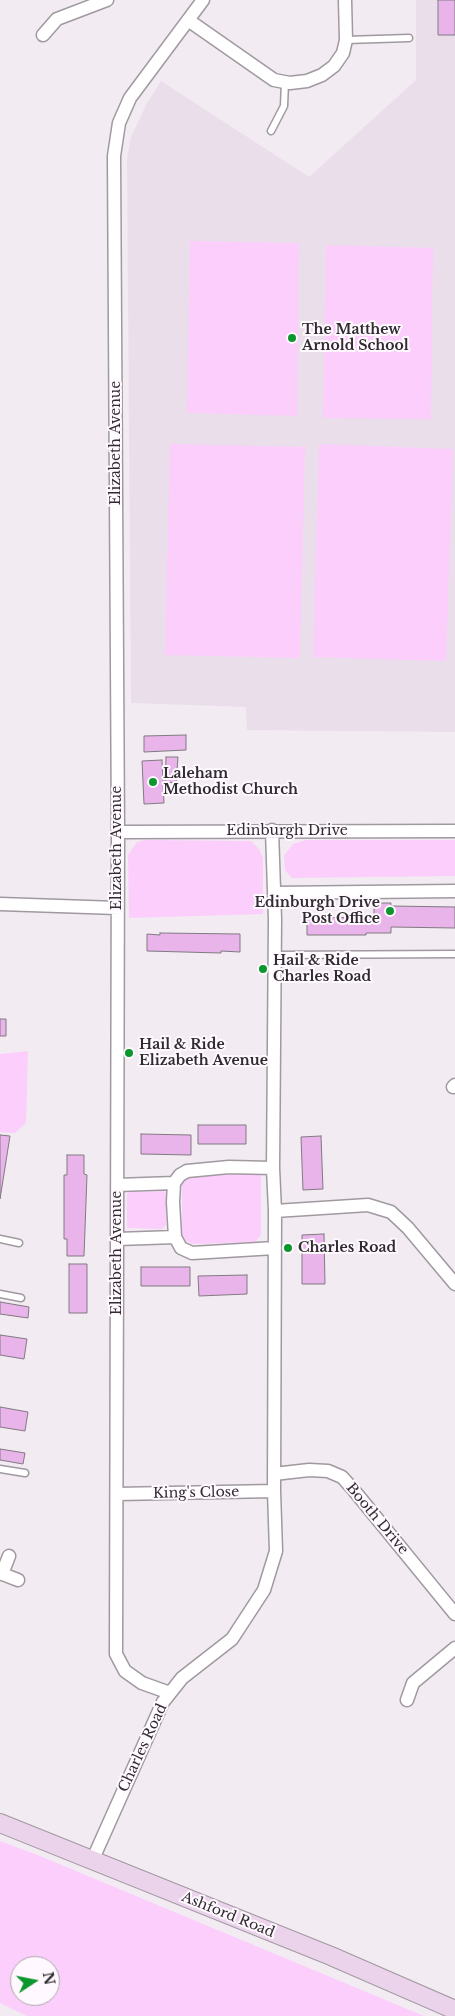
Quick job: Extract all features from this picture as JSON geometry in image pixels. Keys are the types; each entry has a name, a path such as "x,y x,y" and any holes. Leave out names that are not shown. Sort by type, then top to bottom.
{"main road":[{"name":"Ashford Road","path":"0,1823 331,1956 455,2010"}],"street":[{"path":"43,35 57,19 107,0"},
{"name":"Elizabeth Avenue","path":"170,1693 142,1683 124,1671 116,1654 118,832 114,156 119,123 130,98 203,0"},
{"path":"188,20 274,80 285,82 307,81 322,75 334,66 343,53 346,40 345,0"},
{"name":"Edinburgh Drive","path":"118,832 272,830 455,831"},
{"name":"Charles Road","path":"92,1861 163,1702 182,1678 232,1639 264,1590 276,1551 274,1491 275,1211 273,1168 275,955 272,830"},
{"path":"274,893 455,890"},
{"path":"0,904 117,908"},
{"path":"273,1168 198,1169 180,1175 174,1184 173,1202 175,1237 181,1248 192,1253 275,1248"},
{"path":"117,1185 174,1184"},
{"path":"275,1211 368,1206 391,1212 408,1228 455,1284"},
{"path":"118,1239 175,1237"},
{"name":"Booth Drive","path":"274,1474 309,1470 328,1471 342,1478 455,1614"},
{"name":"King's Close","path":"117,1494 274,1491"},
{"path":"9,1556 1,1573 18,1580"},
{"path":"407,1700 413,1683 455,1648"}],"lane":[{"path":"346,40 408,38"},
{"path":"271,131 284,106 285,82"},
{"path":"275,955 455,954"},
{"path":"0,1240 19,1243"},
{"path":"0,1294 22,1298"},
{"path":"0,1469 25,1473"}],"shaded area":[{"name":"The Matthew Arnold School","path":"416,0 455,0 455,732 247,730 246,707 131,703 127,159 131,137 147,103 161,81 309,177 416,80"},
{"path":"190,241 299,243 297,416 187,413"},
{"path":"326,245 433,248 431,419 323,418"},
{"path":"170,444 305,447 300,658 165,655"},
{"path":"319,444 453,449 446,661 313,657"},
{"path":"145,840 251,841 259,849 263,858 263,914 129,918 128,855 137,842"},
{"path":"306,840 455,840 455,876 292,878 285,870 284,856 293,844"},
{"path":"28,1051 26,1123 15,1133 0,1132 0,1054"},
{"path":"261,1174 261,1235 255,1242 192,1244 186,1241 182,1235 182,1184 186,1179 193,1176"},
{"path":"163,1191 166,1193 166,1225 162,1229 127,1228 127,1194 130,1192"},
{"path":"0,1841 424,2016 27,2016 0,2003"}],"building":[{"path":"438,0 455,0 455,35 438,35"},
{"path":"186,735 186,750 144,752 144,736"},
{"path":"166,757 178,757 176,783 165,782"},
{"name":"Laleham Methodist Church","path":"162,760 164,803 144,804 142,761"},
{"path":"374,903 391,903 391,906 455,907 455,928 391,927 391,933 307,935 307,917 366,918 374,920"},
{"path":"160,933 240,934 240,952 147,951 147,934 160,935"},
{"path":"0,1019 6,1019 6,1036 0,1036"},
{"path":"198,1125 246,1125 246,1144 198,1144"},
{"path":"141,1134 191,1135 191,1155 141,1154"},
{"path":"0,1135 10,1136 0,1199"},
{"path":"321,1136 323,1189 303,1190 301,1137"},
{"path":"67,1155 84,1155 84,1174 87,1175 84,1256 67,1256 67,1239 64,1239 64,1175 67,1175"},
{"path":"324,1234 325,1284 302,1284 302,1235"},
{"path":"69,1264 87,1264 87,1313 69,1313"},
{"path":"141,1267 190,1267 190,1286 141,1286"},
{"path":"247,1275 247,1294 199,1296 198,1276"},
{"path":"0,1302 29,1307 28,1318 0,1314"},
{"path":"0,1335 27,1339 24,1359 0,1355"},
{"path":"0,1407 28,1412 25,1431 0,1427"},
{"path":"0,1449 25,1453 23,1464 0,1460"}],"place":[{"name":"The Matthew Arnold School","path":"292,338"},
{"name":"Laleham Methodist Church","path":"153,782"},
{"name":"Edinburgh Drive Post Office","path":"390,911"},
{"name":"Hail & Ride Charles Road","path":"263,969"},
{"name":"Hail & Ride Elizabeth Avenue","path":"129,1053"},
{"name":"Charles Road","path":"288,1248"}]}
